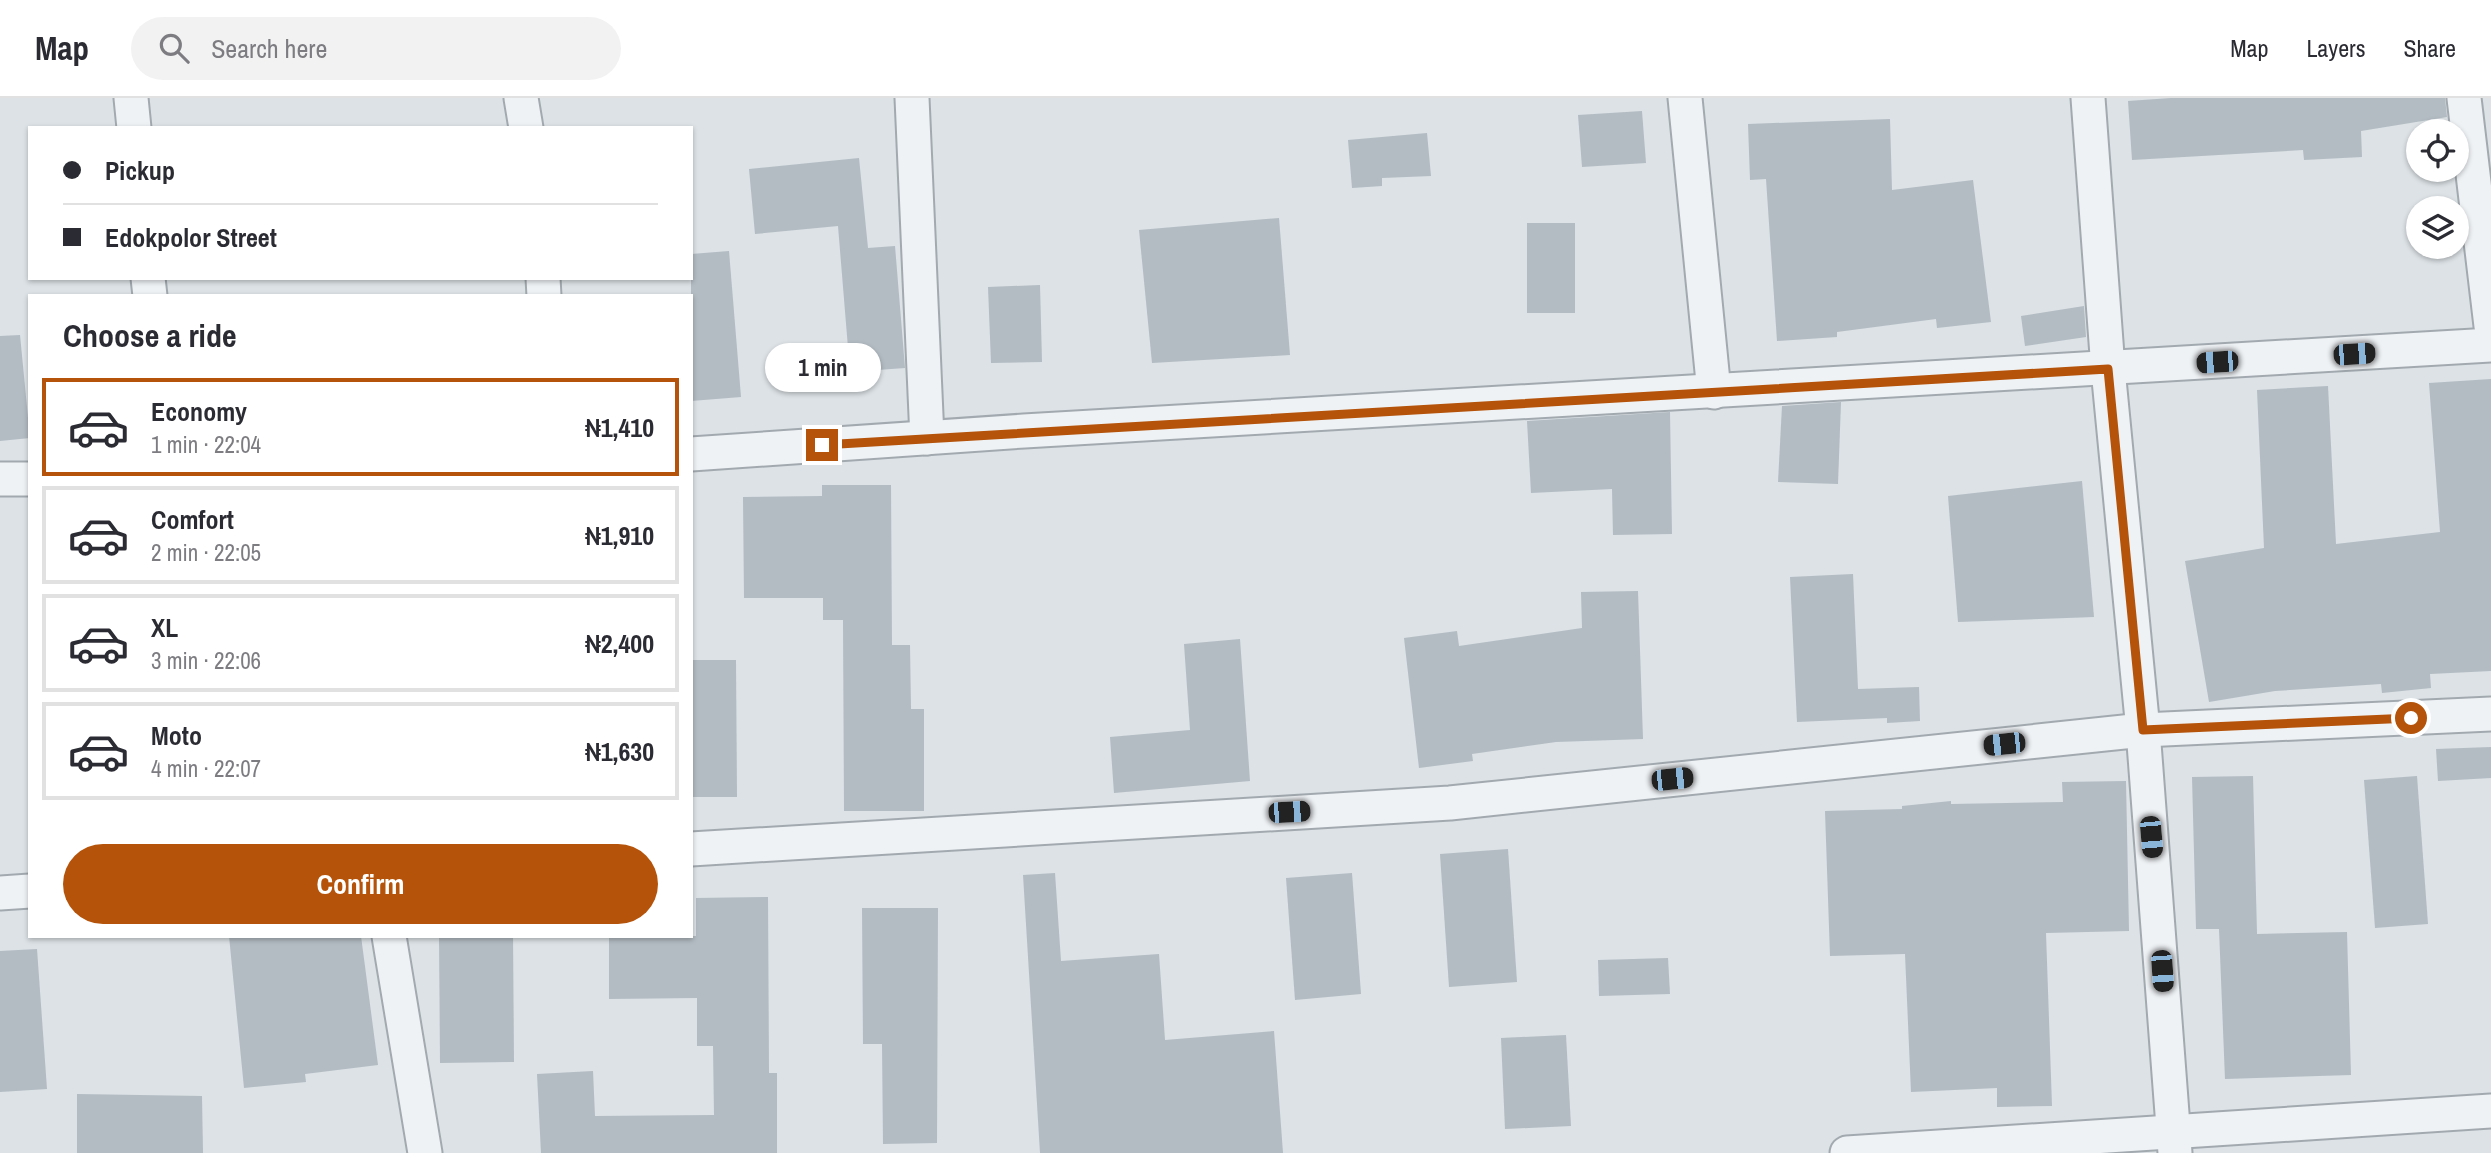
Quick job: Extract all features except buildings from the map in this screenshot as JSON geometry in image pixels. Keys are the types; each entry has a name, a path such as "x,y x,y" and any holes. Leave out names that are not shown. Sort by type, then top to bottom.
{"street":[{"path":"131,98 134,126"},
{"path":"521,98 526,126"},
{"path":"912,98 927,438"},
{"path":"1685,98 1714,392"},
{"path":"2088,98 2108,369 2143,730 2175,1142"},
{"path":"2464,98 2491,326"},
{"path":"693,454 2491,345"},
{"path":"0,479 28,479"},
{"path":"693,849 1450,803 2143,730 2491,714"},
{"path":"0,893 28,891"},
{"path":"389,938 425,1153"},
{"path":"1847,1153 2175,1142 2491,1111"}],"route":[{"path":"822,445 2108,369 2143,730 2411,718"}]}
